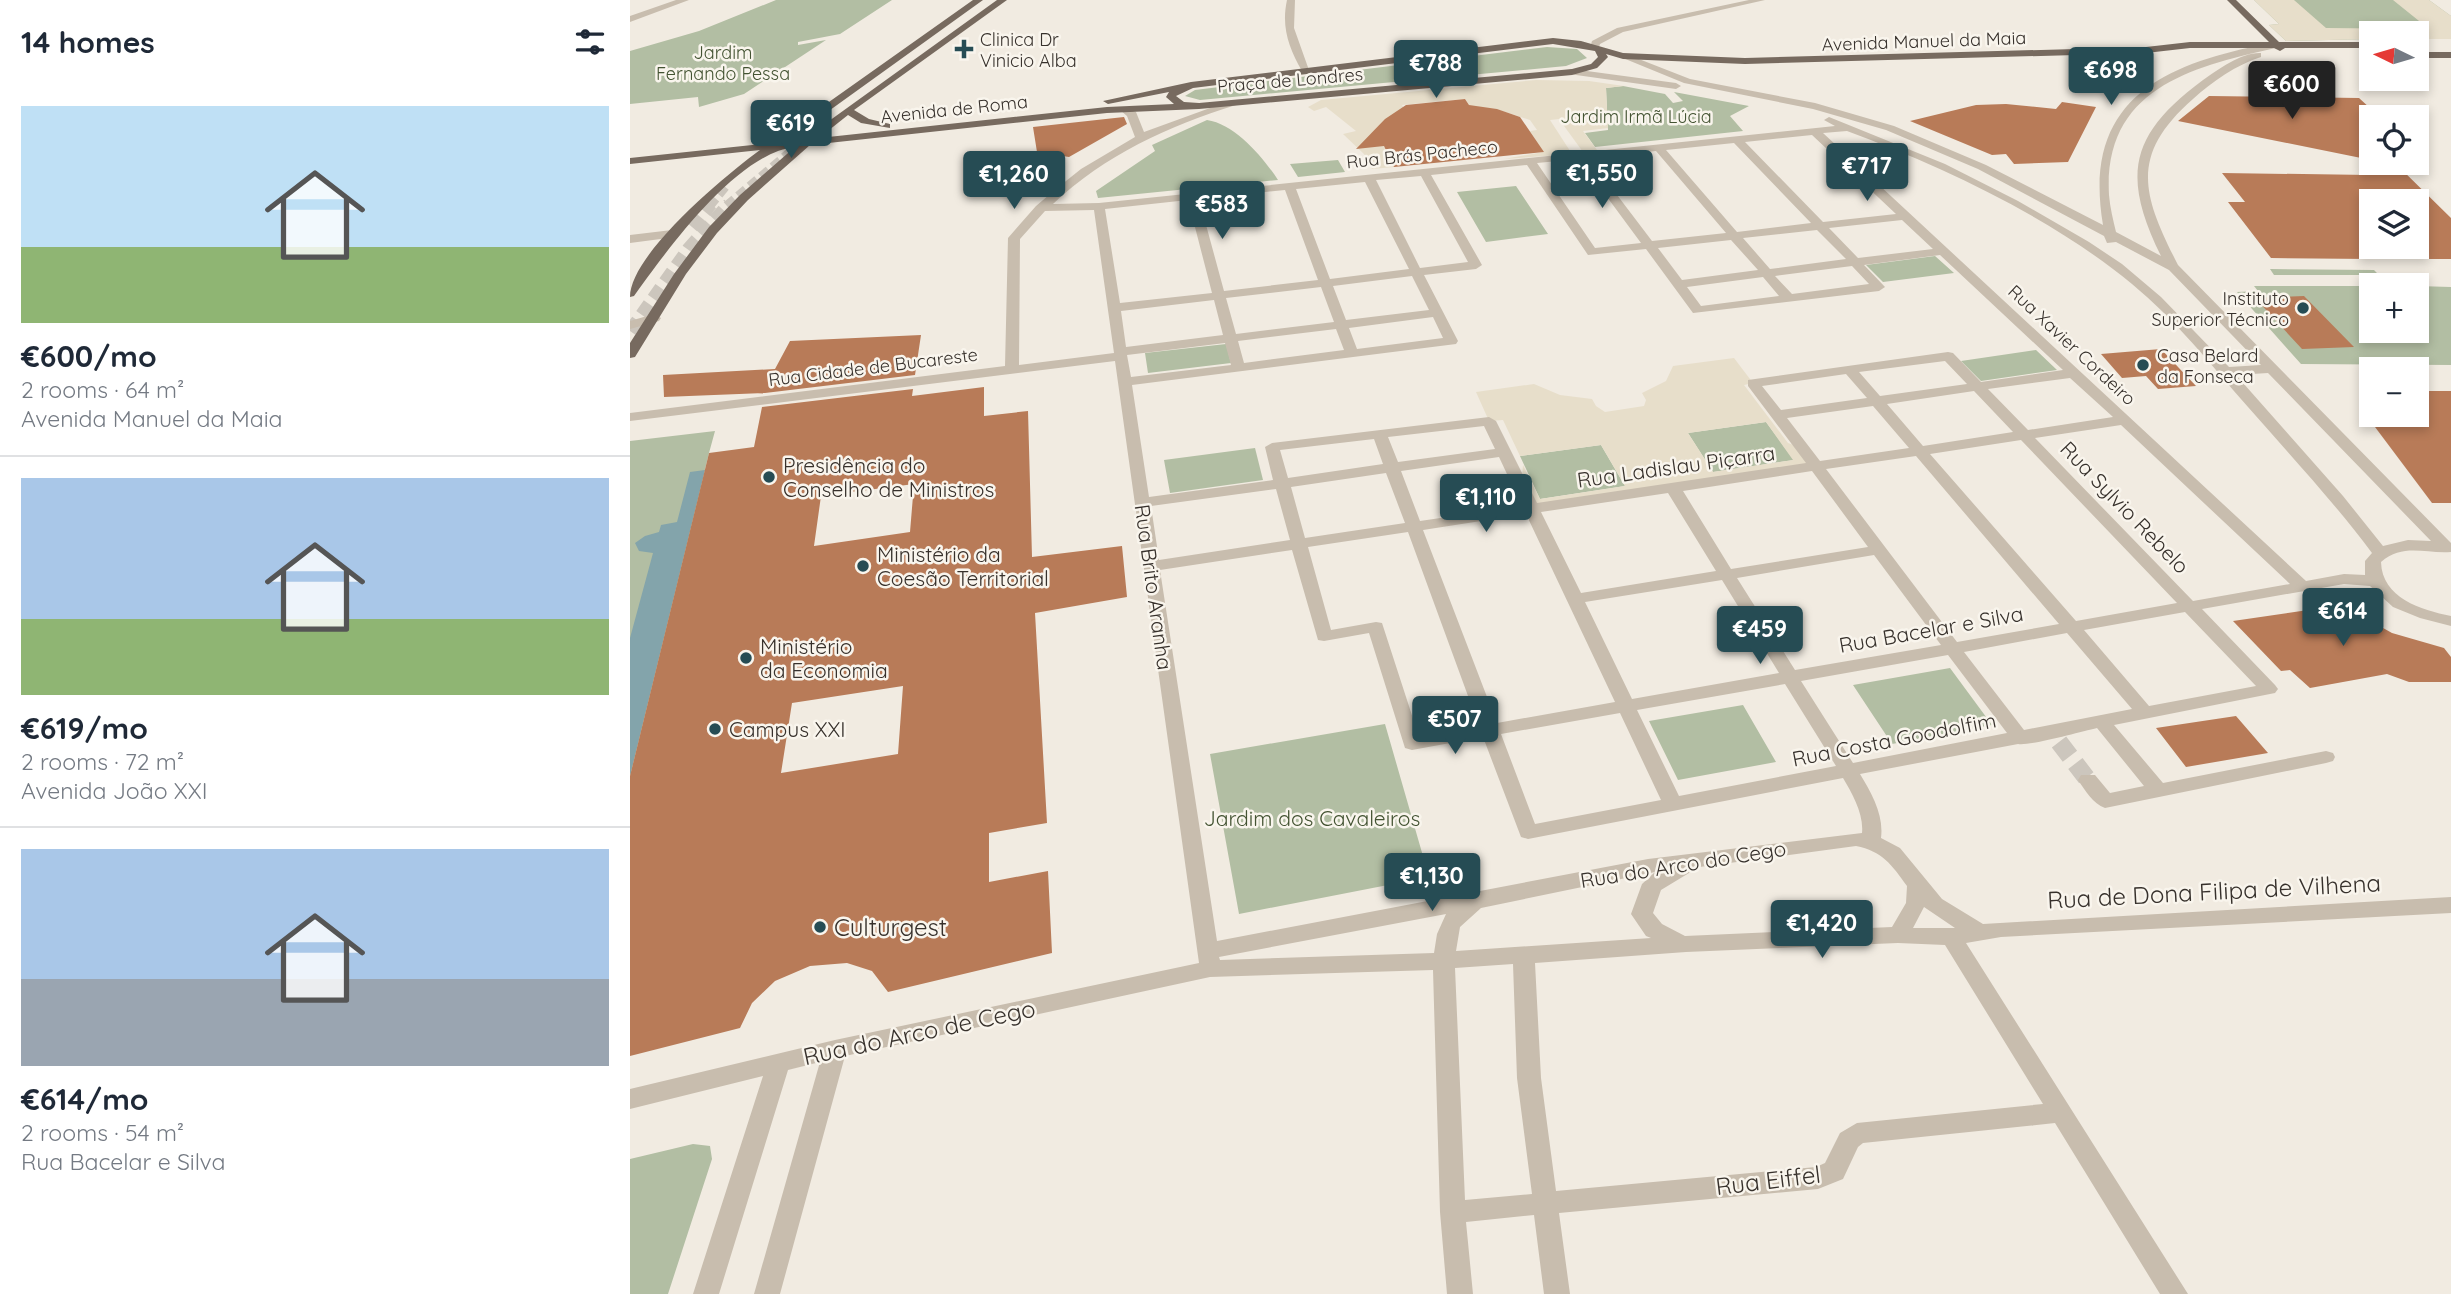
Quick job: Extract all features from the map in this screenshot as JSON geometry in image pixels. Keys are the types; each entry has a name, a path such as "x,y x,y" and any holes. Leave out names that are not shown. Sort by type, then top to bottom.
{"main road":[{"path":"630,293 672,234 731,176 979,0"},
{"path":"630,354 710,233 768,175 848,111 1003,0"},
{"path":"2231,0 2285,53"},
{"name":"Praça de Londres","path":"1544,42 1572,42 1598,50 1603,57 1599,64 1572,72 1199,106 1181,105 1171,99 1175,91 1191,85 1544,42"},
{"name":"Avenida Manuel da Maia","path":"2146,50 2190,46 2359,45"},
{"path":"2429,45 2451,46"},
{"name":"Avenida Manuel da Maia","path":"1598,50 1623,56 1745,61"},
{"name":"Avenida Manuel da Maia","path":"1572,72 1745,61 2146,50 2359,55"},
{"path":"2429,55 2451,55"},
{"name":"Avenida de Roma","path":"630,161 769,147 886,126 1105,102 1191,85"},
{"name":"Avenida de Roma","path":"630,153 784,137 814,138 1125,110 1199,106"},
{"path":"848,111 865,121 886,126"},
{"path":"672,234 710,233"}],"street":[{"path":"630,19 685,0"},
{"path":"1291,0 1288,24 1293,46 1307,71"},
{"path":"1598,50 1595,43 1620,30 1761,0"},
{"path":"2118,267 2102,200 2101,173 2107,145 2117,124 2155,86 2231,51 2277,45"},
{"path":"2173,267 2147,213 2140,187 2140,165 2145,147 2171,110 2231,65 2265,52"},
{"path":"1623,56 1693,83 1815,106 1877,124 1982,167 2173,267 2418,521 2449,549"},
{"path":"2187,71 2214,77"},
{"path":"1572,72 1638,79 1764,102 1849,127 1990,192 2118,267 2146,290 2224,372 2365,532 2380,553"},
{"path":"1012,369 1014,237 1040,208 1085,172 1141,138 1189,116 1232,103"},
{"path":"1125,110 1132,114 1141,138"},
{"name":"Rua Brás Pacheco","path":"1040,208 1099,206 1849,127"},
{"name":"Rua Xavier Cordeiro","path":"1814,131 2303,587"},
{"path":"1581,155 1698,310 1879,287 1736,139"},
{"path":"1658,147 1787,298"},
{"path":"1530,161 1592,252 1905,216"},
{"path":"1114,308 1476,265 1424,172"},
{"path":"1125,382 1451,341 1369,178"},
{"path":"1289,186 1352,353"},
{"path":"1193,196 1238,367"},
{"name":"Rua Brito Aranha","path":"1099,206 1208,960"},
{"path":"630,239 672,234"},
{"path":"1678,284 1943,251"},
{"name":"Rua Cidade de Bucareste","path":"630,416 1437,313"},
{"path":"630,325 654,318"},
{"name":"Rua Sylvio Rebelo","path":"1850,370 1948,356 2269,690"},
{"path":"2224,372 2273,368"},
{"path":"2059,742 2020,738 1753,383 1850,370 2146,714"},
{"path":"1776,415 2073,373"},
{"path":"1298,544 1272,447 1489,421 1673,804"},
{"name":"Rua Ladislau Piçarra","path":"1151,566 2125,421"},
{"path":"1379,433 1490,730"},
{"path":"1142,503 1504,452"},
{"path":"1673,488 1848,771 1870,811 1873,825 1871,841 1891,850 1907,867 1917,884 1941,909 1979,931"},
{"name":"Rua Bacelar e Silva","path":"1298,544 1324,636 1376,627 1412,744 2344,579 2376,581"},
{"path":"2449,549 2408,544 2380,553 2373,561 2371,570 2376,581 2400,603 2451,621"},
{"path":"1574,599 1878,550"},
{"name":"Rua Costa Goodolfim","path":"1490,730 1528,832 2269,690"},
{"path":"2102,722 2158,790"},
{"path":"2088,780 2105,801 2326,757"},
{"name":"Rua do Arco do Cego","path":"1208,960 1648,866 1695,862 1846,839 1871,841"},
{"path":"1686,944 1654,930 1642,914 1645,893 1660,878 1695,862"},
{"path":"1208,960 1444,960 1686,944 1898,935 1916,903 1917,884"},
{"path":"1460,1294 1453,1212 1444,960 1447,929 1455,915 1477,901"},
{"name":"Rua de Dona Filipa de Vilhena","path":"1898,935 1951,937 1979,931 2451,905"},
{"path":"1951,937 2175,1294"},
{"path":"1524,956 1529,1078 1557,1294"},
{"name":"Rua do Arco de Cego","path":"630,1099 1208,960"},
{"path":"767,1294 835,1049"},
{"path":"706,1294 779,1063"},
{"name":"Rua Eiffel","path":"1453,1212 1818,1178 1834,1171 1849,1140 1857,1133 2060,1112"}],"green space":[{"name":"Jardim Fernando Pessa","path":"776,0 892,0 840,34 798,42 798,45 826,40 744,94 699,107 698,97 630,104 630,51 699,31"},
{"path":"2254,0 2429,0 2451,16 2451,39 2429,39 2429,21 2359,21 2359,39 2286,41 2269,25 2279,24"},
{"path":"1547,47 1577,49 1587,58 1566,66 1200,100 1185,96 1195,90"},
{"name":"Jardim Irmã Lúcia","path":"1623,86 1665,94 1673,103 1683,101 1674,92 1749,106 1730,116 1743,131 1595,147 1585,133 1608,130 1606,88"},
{"path":"1207,120 1238,135 1265,161 1278,180 1098,198 1096,191 1155,151 1152,145"},
{"path":"1338,160 1345,172 1298,177 1290,164"},
{"path":"1516,186 1548,234 1486,242 1457,192"},
{"path":"1935,256 1954,273 1883,282 1866,265"},
{"path":"2270,269 2374,270 2377,273 2359,275 2274,275"},
{"path":"2254,286 2359,286 2359,343 2429,343 2429,286 2451,287 2451,365 2429,365 2429,357 2359,357 2359,364 2301,364 2237,292 2258,291"},
{"path":"1226,344 1231,363 1148,373 1145,353"},
{"path":"2036,350 2057,370 1981,381 1961,361"},
{"path":"1766,422 1794,460 1713,472 1688,433"},
{"path":"715,431 709,453 630,776 630,441"},
{"path":"1601,445 1625,486 1540,499 1520,456"},
{"path":"1255,448 1263,480 1170,493 1164,460"},
{"path":"1950,668 1992,725 1892,744 1853,685"},
{"path":"1743,705 1776,762 1678,780 1649,721"},
{"name":"Jardim dos Cavaleiros","path":"1385,724 1429,877 1239,914 1210,754"},
{"path":"693,1144 710,1146 712,1159 668,1294 630,1294 630,1159"}],"shaded area":[{"path":"2254,0 2294,0 2326,28 2359,28 2359,39 2286,41 2269,25 2279,24"},
{"path":"2393,0 2429,0 2451,16 2451,39 2429,39 2429,21 2419,21"},
{"path":"1536,80 1589,81 1624,86 1606,88 1608,128 1583,131 1597,150 1583,152 1559,119 1550,120 1572,154 1504,159 1543,152 1530,131 1537,130 1530,120 1496,109 1470,106 1465,99 1402,105 1406,112 1384,146 1394,167 1372,169 1364,154 1343,134 1356,131 1326,107 1314,111 1308,107 1321,100"},
{"path":"1734,358 1753,383 1744,385 1788,443 1802,448 1813,463 1535,506 1522,477 1523,465 1540,499 1625,486 1601,445 1520,456 1503,420 1489,421 1476,392 1534,384 1560,395 1592,399 1596,406 1605,412 1644,406 1646,400 1642,393 1666,381 1673,366","holes":["1766,422 1793,460 1713,472 1688,433"]}],"water":[{"path":"705,470 630,776 630,638 653,553 639,551 635,543 645,536 659,532 661,525 677,522 690,472"}],"building":[{"path":"2209,96 2359,98 2367,105 2359,105 2359,158 2178,121"},
{"path":"1465,99 1469,105 1497,109 1520,117 1544,152 1394,167 1384,146 1356,149 1385,119 1406,105"},
{"path":"2062,102 2096,107 2068,162 2014,164 2006,154 1992,155 1910,121 1976,105 2006,104 2056,109"},
{"path":"1124,117 1127,124 1069,157 1037,152 1033,127"},
{"path":"2222,173 2407,175 2421,189 2359,189 2359,259 2271,258 2228,202 2245,202"},
{"path":"2429,196 2451,218 2451,259 2429,259"},
{"path":"2304,296 2354,347 2302,349 2255,298"},
{"path":"921,335 915,375 765,393 664,397 663,375 775,369 790,341"},
{"name":"Casa Belard da Fonseca","path":"2161,349 2196,386 2158,389 2146,376 2122,378 2101,354"},
{"name":"Campus XXI","path":"984,387 984,416 1028,411 1032,557 1122,546 1127,597 1035,613 1047,823 989,833 989,882 1048,871 1052,953 888,992 872,971 847,963 810,966 775,981 752,1003 740,1028 630,1056 630,776 709,453 754,447 762,407 913,389 912,396","holes":["914,484 910,532 814,546 821,496","903,686 898,754 781,773 792,703"]},
{"path":"2429,391 2451,391 2451,503 2432,503 2375,427 2429,427"},
{"path":"2342,605 2392,633 2444,648 2451,657 2451,682 2409,682 2387,674 2310,688 2290,670 2281,671 2233,621"},
{"path":"2236,716 2268,753 2186,767 2156,728"}],"tunnel":[{"path":"728,205 811,135"},
{"path":"709,206 727,184"},
{"path":"692,227 711,204"},
{"path":"630,331 689,248 728,205"},
{"path":"2059,742 2088,780"}],"place":[{"name":"Clinica Dr Vinicio Alba","path":"964,49"},
{"name":"Instituto Superior Técnico","path":"2303,308"},
{"name":"Casa Belard da Fonseca","path":"2143,365"},
{"name":"Presidência do Conselho de Ministros","path":"769,477"},
{"name":"Ministério da Coesão Territorial","path":"863,566"},
{"name":"Ministério da Economia","path":"746,658"},
{"name":"Campus XXI","path":"715,729"},
{"name":"Culturgest","path":"820,927"}]}
